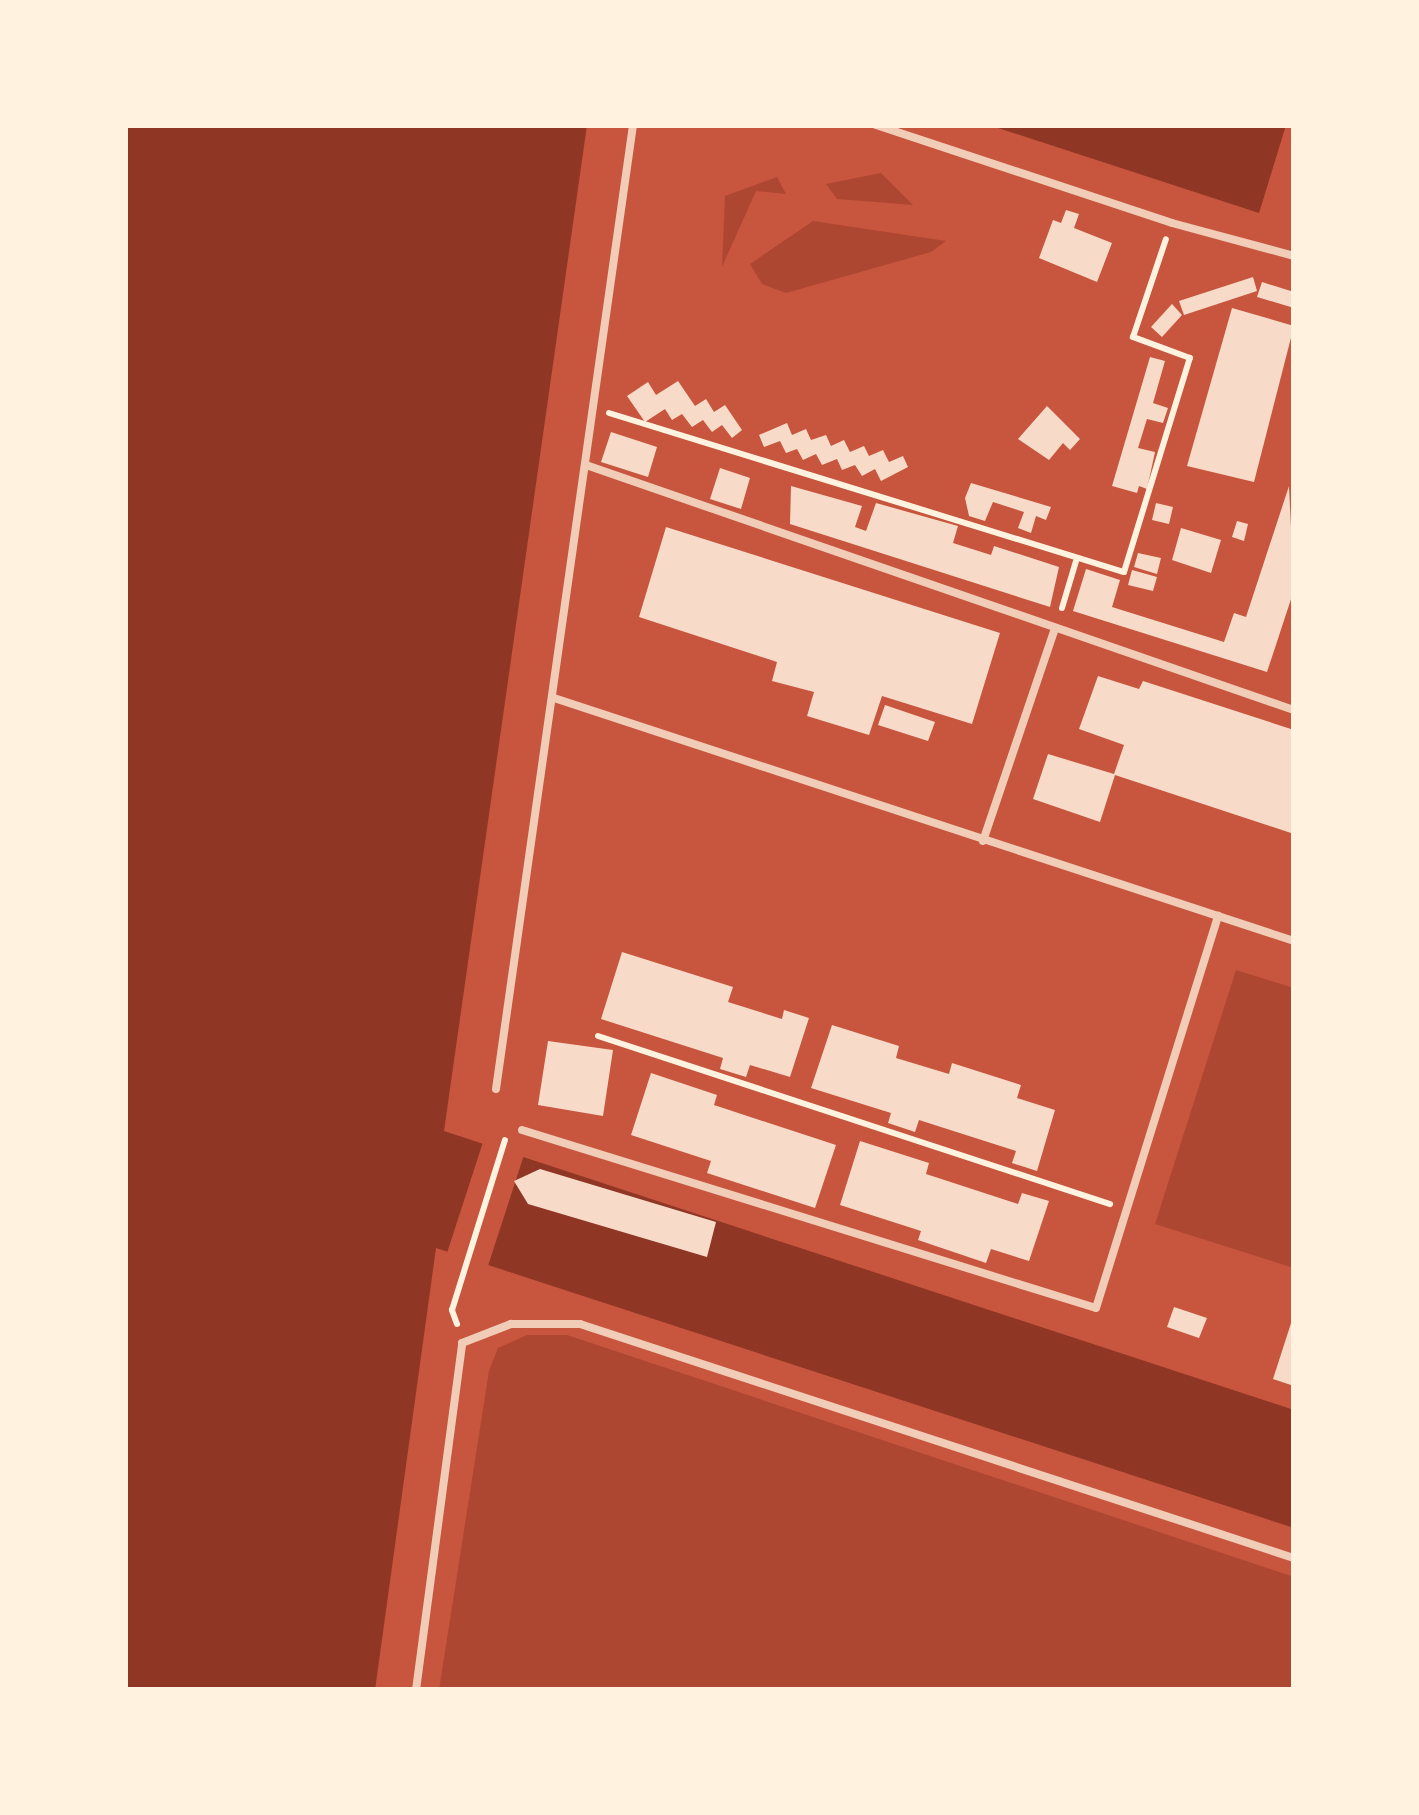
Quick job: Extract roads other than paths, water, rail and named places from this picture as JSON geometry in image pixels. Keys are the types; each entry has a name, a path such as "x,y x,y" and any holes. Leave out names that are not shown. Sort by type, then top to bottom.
{"lane":[{"path":"496,1089 632,125"},
{"path":"876,125 1172,223 1294,256"},
{"path":"586,465 1294,710"},
{"path":"983,841 1055,628"},
{"path":"554,698 1294,941"},
{"path":"522,1130 1096,1308 1218,916"},
{"path":"416,1690 462,1343 511,1324 580,1324 1294,1558"}]}
